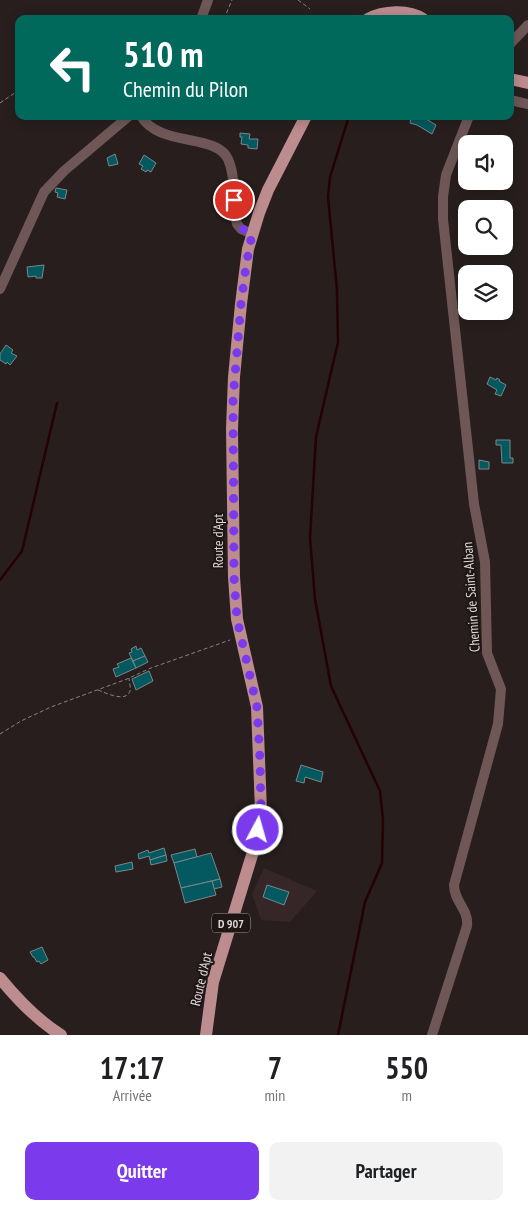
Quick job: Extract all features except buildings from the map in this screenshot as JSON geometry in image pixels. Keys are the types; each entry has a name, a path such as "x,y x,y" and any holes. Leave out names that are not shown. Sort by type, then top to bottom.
{"main road":[{"path":"383,15 396,12 408,15"},
{"path":"514,81 528,83"},
{"name":"Route d'Apt","path":"207,1033 213,982 256,842 261,811 257,707 240,637 234,577 233,399 241,304 252,234 268,190 304,120"},
{"path":"0,978 30,1011 61,1035"}],"street":[{"path":"202,15 208,0"},
{"path":"514,40 528,25"},
{"path":"514,101 528,104"},
{"path":"0,289 44,192 64,171 124,120"},
{"path":"144,120 148,126 159,131 218,148 223,152 232,171 237,224 241,229 252,234"},
{"name":"Chemin de Saint-Alban","path":"432,1035 467,926 467,914 456,896 454,885 498,724 501,697 499,681 488,653 485,562 474,504 443,219 445,182 449,166 467,120"}],"path":[{"path":"226,15 232,0"},
{"path":"298,0 310,9"},
{"path":"0,103 15,93"},
{"path":"0,734 21,721 51,707 151,668 240,637"},
{"path":"98,690 112,696 125,696 130,692 129,678"}],"shaded area":[{"path":"264,868 317,891 290,922 261,920 252,894"}],"waterway":[{"path":"338,1035 365,902 382,863 383,820 380,791 331,686 315,599 310,538 316,437 338,342 337,290 328,197 330,177 348,120"},
{"path":"0,580 22,551 57,403"}],"route":[{"path":"234,200 238,226 252,234 248,249 241,304 234,377 232,429 235,601 240,637 253,688 259,723 261,811 258,830"}]}
